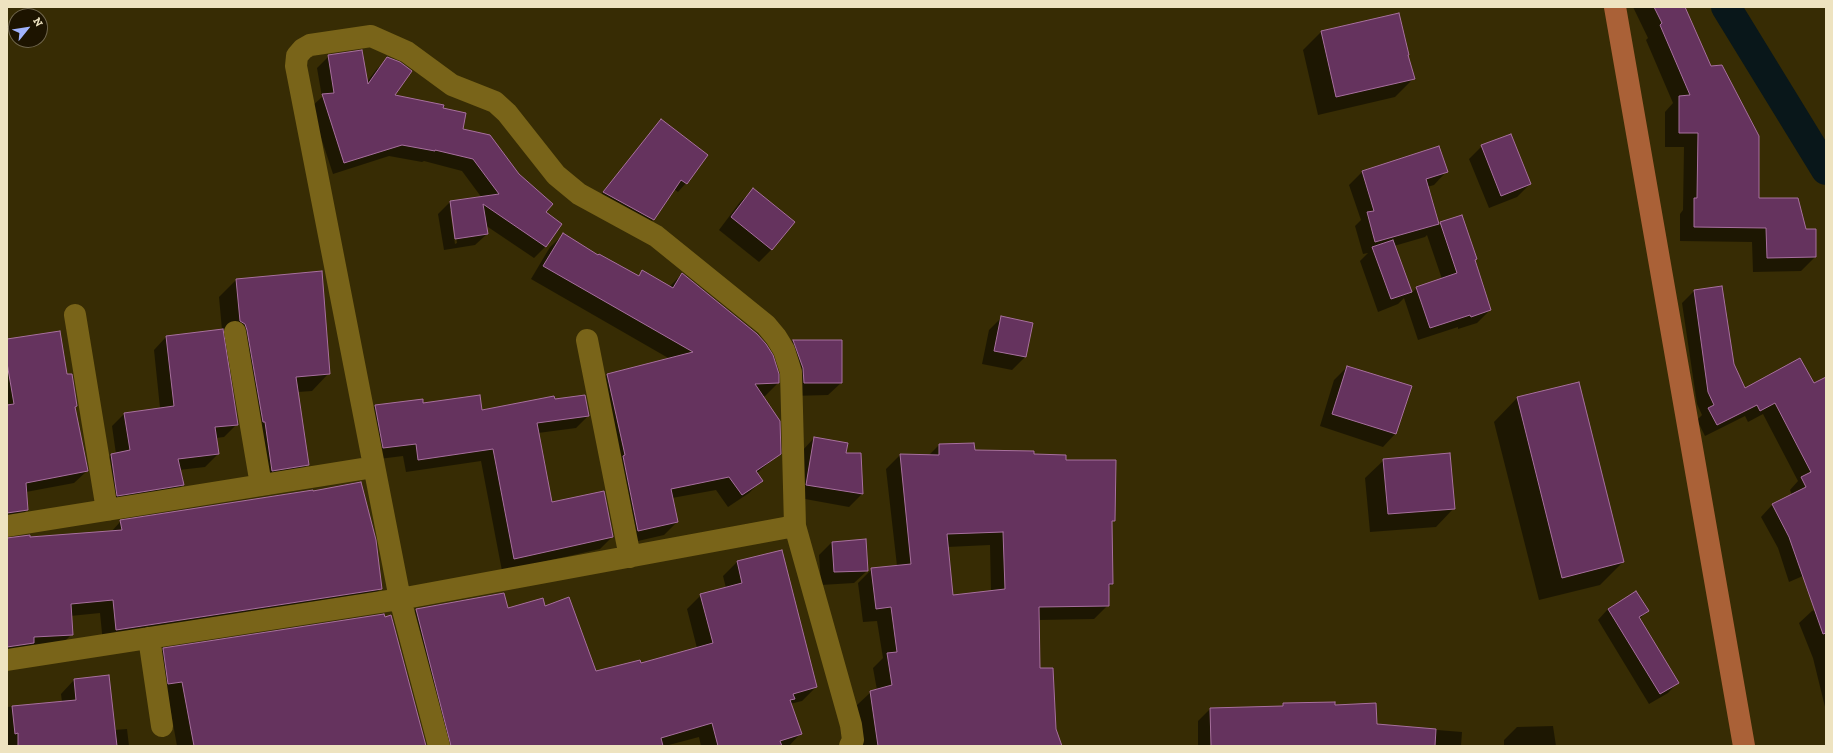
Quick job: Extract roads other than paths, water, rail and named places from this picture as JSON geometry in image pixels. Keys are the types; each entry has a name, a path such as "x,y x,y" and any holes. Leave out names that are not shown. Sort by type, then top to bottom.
{"main road":[{"path":"1615,7 1744,746"}],"street":[{"path":"438,746 400,600 296,66 297,56 303,49 310,45 371,36 407,52 452,85 495,102 507,113 556,175 579,194 656,236 766,325 784,350 791,372 795,526 851,725 853,740 850,746"},
{"path":"75,315 107,510"},
{"path":"235,332 261,485"},
{"path":"587,340 630,557"},
{"path":"7,526 374,467"},
{"path":"7,660 400,600 795,526"},
{"path":"149,638 162,726"}],"waterway":[{"path":"1726,7 1826,170"}]}
